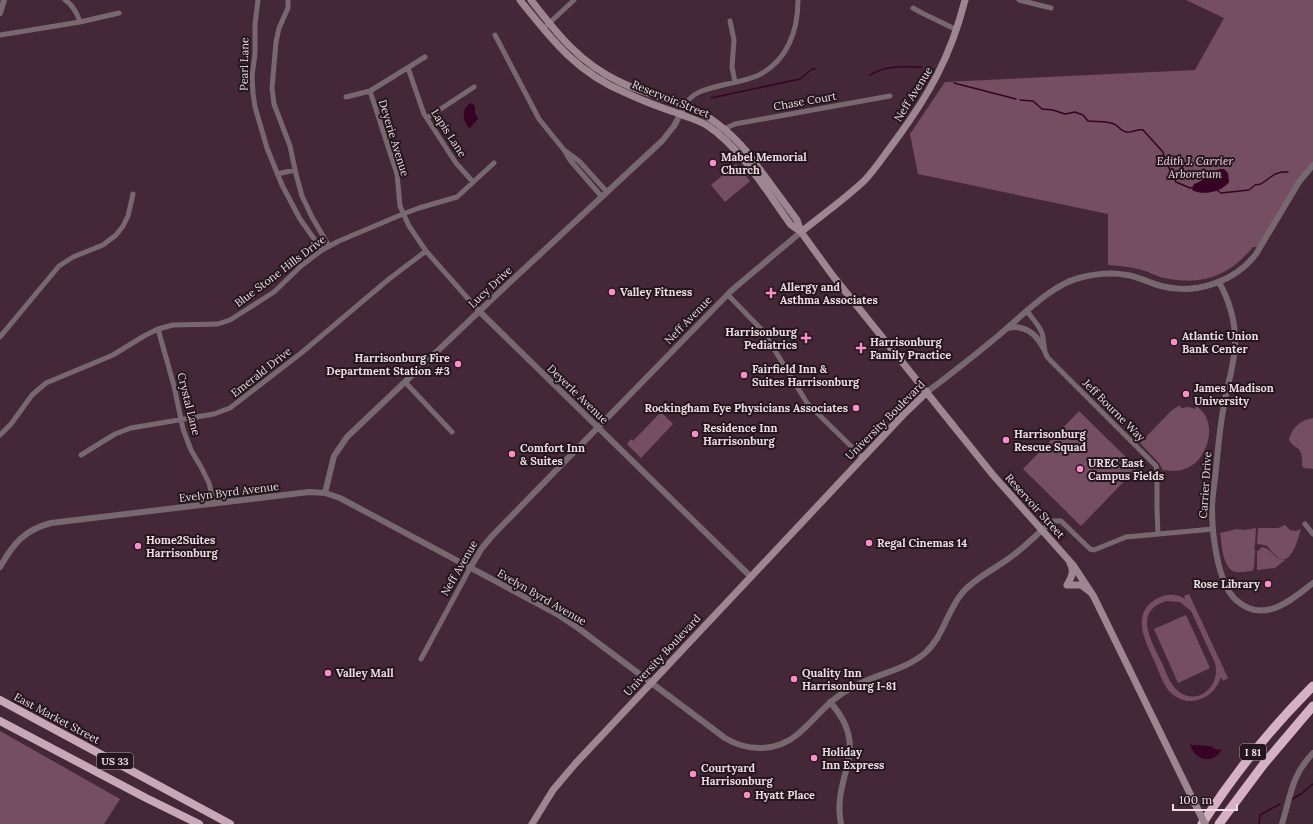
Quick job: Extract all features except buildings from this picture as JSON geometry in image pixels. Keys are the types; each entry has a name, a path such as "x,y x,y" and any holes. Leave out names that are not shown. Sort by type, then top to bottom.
{"highway":[{"name":"I 81","path":"1202,824 1212,807 1254,752 1288,712 1313,686"},
{"name":"East Market Street","path":"0,700 225,823"},
{"name":"I 81","path":"1219,824 1265,761 1313,706"},
{"name":"US 33","path":"0,721 146,798 199,824"}],"main road":[{"name":"Reservoir Street","path":"520,0 559,47 588,73 609,86 698,120 708,126 731,145 740,155 791,225 801,232"},
{"name":"Reservoir Street","path":"531,0 549,24 573,50 606,75 635,89 685,105 710,118 738,141 752,158 797,220 801,232 833,276 993,475 1082,577 1093,595 1205,824"},
{"name":"Neff Avenue","path":"801,232 860,184 878,164 913,117 931,90 945,61 957,30 965,0"},
{"name":"University Boulevard","path":"532,824 553,790 575,764 903,415 927,392"},
{"path":"1066,557 1073,571 1067,586 1081,585 1093,595"}],"street":[{"path":"0,14 4,0"},
{"path":"65,0 76,12 80,22"},
{"name":"Pearl Lane","path":"258,0 255,24 253,96 266,144 277,174 297,214 322,250"},
{"path":"288,0 288,8 279,28 276,41 272,93 277,114 290,146 295,170 305,202 316,225 329,246"},
{"path":"543,29 574,0"},
{"path":"685,105 689,98 698,92 750,78 764,72 782,56 795,31 798,16 798,0"},
{"path":"1019,0 1051,8"},
{"path":"913,8 957,30"},
{"path":"0,35 80,22 119,13"},
{"path":"730,21 734,40 732,67 735,82"},
{"path":"495,35 539,119 564,150 579,161 604,194"},
{"path":"346,97 370,91 425,57"},
{"name":"Lapis Lane","path":"408,68 423,111 456,163 473,182"},
{"path":"427,118 474,87"},
{"name":"Deyerie Avenue","path":"370,91 397,174 398,197 403,214"},
{"name":"Chase Court","path":"724,129 735,124 890,96"},
{"name":"Lucy Drive","path":"325,493 334,456 350,434 604,194 662,142 674,126 685,105"},
{"name":"Blue Stone Hills Drive","path":"0,434 11,424 34,393 46,383 113,355 158,329 173,325 218,324 230,320 274,292 301,266 322,250 403,214 457,197 494,163"},
{"name":"University Boulevard","path":"927,392 1007,329 1027,311 1063,284 1075,279 1095,274 1126,274 1162,286 1181,289 1202,287 1219,282 1234,274 1250,261 1264,242 1299,182 1313,165"},
{"path":"277,174 295,170"},
{"path":"0,337 59,266 73,257 103,245 116,235 128,216 133,194"},
{"name":"Deyerle Avenue","path":"403,214 409,226 426,251 479,312 751,577"},
{"name":"Neff Avenue","path":"421,659 470,568 488,540 728,295 750,274 801,232"},
{"name":"Emerald Drive","path":"81,455 115,434 131,428 214,414 232,408 297,357 389,279 426,251"},
{"name":"Carrier Drive","path":"1219,282 1232,312 1235,342 1234,360 1219,437 1212,506 1213,529 1218,565 1225,585 1232,596 1244,606 1253,609 1262,610 1278,608 1313,583"},
{"path":"728,295 763,331 806,403 864,458"},
{"name":"Jeff Bourne Way","path":"1027,311 1041,330 1044,349 1050,361 1156,466 1158,534"},
{"path":"1007,329 1015,327 1026,329 1038,339 1044,349"},
{"name":"Crystal Lane","path":"158,329 189,447 209,483 214,504"},
{"path":"405,382 452,432"},
{"name":"Evelyn Byrd Avenue","path":"0,567 18,540 30,531 44,525 308,492 325,493 340,498 568,621 725,738 736,744 752,748 772,747 790,740 802,731 830,702 857,684 904,666 922,655 938,637 955,604 964,591 973,583 1014,555 1042,530"},
{"path":"1042,530 1053,521 1061,520 1090,549 1094,550 1126,537 1213,529"},
{"path":"1305,524 1313,534"},
{"path":"830,702 844,721 850,742 849,756 839,803 841,824"},
{"path":"1282,824 1293,784 1302,765 1313,753"}],"green space":[{"name":"Edith J. Carrier Arboretum","path":"1186,0 1313,0 1313,165 1261,247 1253,247 1244,257 1225,272 1191,281 1162,277 1138,269 1108,265 1108,214 918,174 910,134 945,82 1195,70 1224,18"},
{"path":"736,164 750,181 725,202 711,185"},
{"path":"1180,405 1181,408 1189,407 1195,409 1196,406 1203,412 1209,429 1206,448 1195,463 1187,468 1172,471 1163,470 1159,463 1140,443 1171,411"},
{"name":"UREC East Campus Fields","path":"1079,411 1137,468 1081,526 1023,469"},
{"path":"661,412 673,424 641,458 627,444 631,439 633,441"},
{"path":"1313,418 1313,469 1304,468 1302,466 1300,451 1291,443 1289,439 1298,424"},
{"path":"1285,525 1290,530 1296,531 1301,529 1293,551 1285,559 1281,559 1267,546 1257,544 1258,528 1278,528"},
{"path":"1256,528 1254,567 1252,571 1236,572 1231,570 1225,561 1220,533 1237,529 1244,530"},
{"path":"1261,547 1268,549 1277,558 1285,560 1275,568 1257,570 1257,551 1260,550"},
{"path":"1189,594 1228,678 1223,681 1221,677 1218,685 1207,696 1200,700 1192,701 1177,697 1165,686 1142,630 1143,613 1156,599 1170,595 1185,599 1184,596","holes":["1166,601 1180,602 1191,611 1215,663 1215,679 1212,686 1201,695 1187,696 1179,692 1173,686 1150,637 1147,620 1150,612 1156,606"]},
{"path":"1186,615 1210,668 1178,683 1154,629"},
{"path":"0,731 120,799 104,824 0,824"}],"shaded area":[{"path":"471,103 475,106 475,113 478,119 470,128 465,122 464,112"},
{"path":"1219,169 1224,169 1228,173 1229,182 1226,185 1217,191 1207,193 1192,190 1194,184"},
{"path":"1190,744 1210,746 1217,750 1222,749 1214,757 1204,759 1192,750"}],"waterway":[{"path":"870,75 888,68 921,67"},
{"path":"711,98 800,79 812,69 815,69"},
{"path":"954,83 1016,99"},
{"path":"1020,100 1033,101 1042,109 1053,110 1065,114 1075,112 1083,115 1088,121 1111,123 1125,132 1143,130 1163,152 1165,160 1176,182 1190,188 1194,187"},
{"path":"1217,190 1221,193 1249,190 1275,174 1288,172"},
{"path":"1292,799 1313,784"},
{"path":"1259,824 1260,815 1280,804"}],"place":[{"name":"Mabel Memorial Church","path":"713,163"},
{"name":"Valley Fitness","path":"612,292"},
{"name":"Allergy and Asthma Associates","path":"771,293"},
{"name":"Harrisonburg Pediatrics","path":"806,338"},
{"name":"Atlantic Union Bank Center","path":"1174,342"},
{"name":"Harrisonburg Family Practice","path":"861,348"},
{"name":"Harrisonburg Fire Department Station #3","path":"458,364"},
{"name":"Fairfield Inn & Suites Harrisonburg","path":"744,375"},
{"name":"James Madison University","path":"1186,394"},
{"name":"Rockingham Eye Physicians Associates","path":"856,408"},
{"name":"Residence Inn Harrisonburg","path":"695,434"},
{"name":"Harrisonburg Rescue Squad","path":"1006,440"},
{"name":"Comfort Inn & Suites","path":"512,454"},
{"name":"UREC East Campus Fields","path":"1080,469"},
{"name":"Regal Cinemas 14","path":"869,543"},
{"name":"Home2Suites Harrisonburg","path":"138,546"},
{"name":"Rose Library","path":"1268,584"},
{"name":"Valley Mall","path":"328,673"},
{"name":"Quality Inn Harrisonburg I-81","path":"794,679"},
{"name":"Holiday Inn Express","path":"814,758"},
{"name":"Courtyard Harrisonburg","path":"693,774"},
{"name":"Hyatt Place","path":"747,795"}]}
